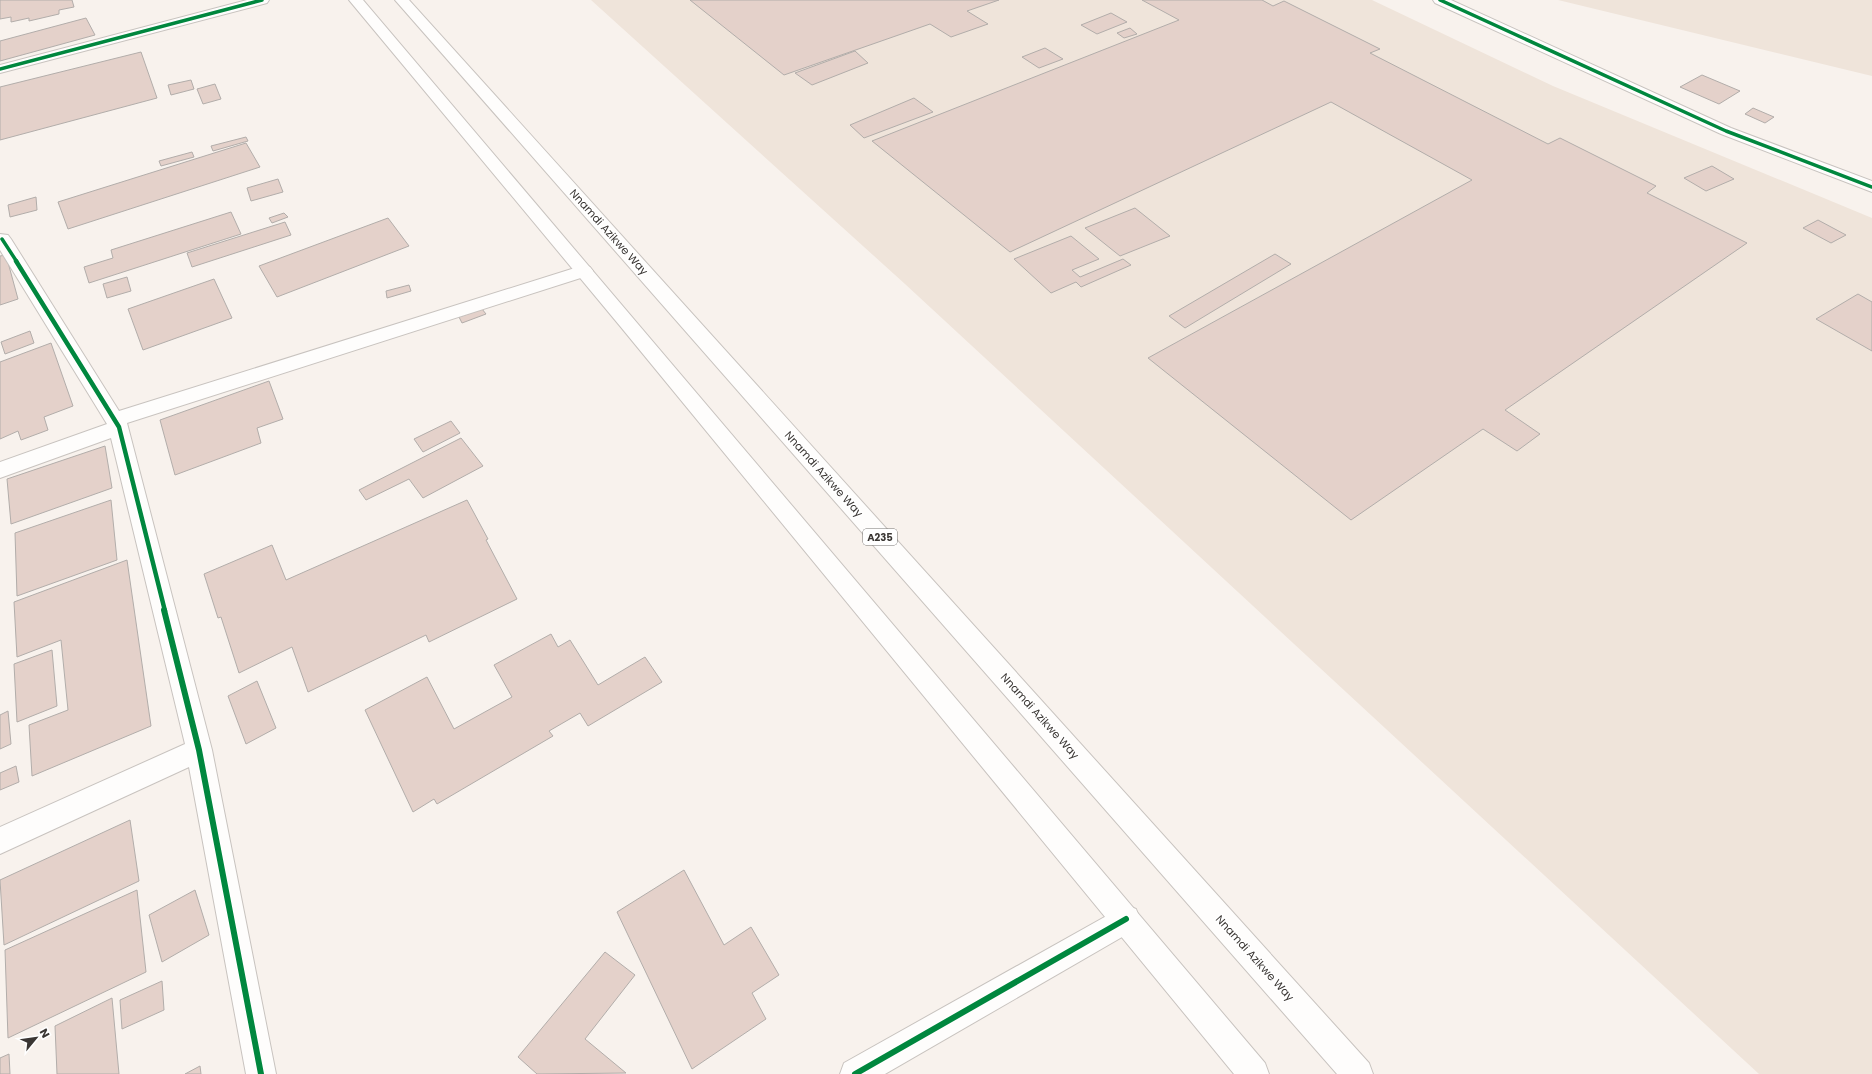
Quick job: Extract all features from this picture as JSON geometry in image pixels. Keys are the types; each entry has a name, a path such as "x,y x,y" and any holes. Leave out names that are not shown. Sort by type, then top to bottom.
{"main road":[{"path":"0,69 262,0"},
{"path":"356,0 1126,919 1254,1074"},
{"name":"Nnamdi Azikwe Way","path":"402,0 1358,1074"},
{"path":"1440,0 1726,131 1872,187"},
{"path":"1,239 117,424 199,750 261,1074"},
{"path":"0,470 117,424 584,271"},
{"path":"0,841 199,750"},
{"path":"855,1074 1126,919"}],"shaded area":[{"path":"591,0 1372,0 1553,86 1872,218 1872,1074 1759,1074 905,284"},
{"path":"1558,0 1872,0 1872,76"}],"building":[{"path":"0,0 72,0 74,7 59,10 59,14 29,21 29,18 11,22 11,17 0,19"},
{"path":"690,0 999,0 967,11 988,24 951,37 930,24 784,75"},
{"path":"1142,0 1262,0 1273,6 1284,1 1380,49 1370,53 1548,144 1560,138 1656,186 1647,193 1747,243 1505,410 1540,434 1517,451 1483,429 1351,520 1148,358 1472,180 1331,102 1010,252 872,141 1179,20"},
{"path":"1111,13 1127,22 1097,34 1081,25"},
{"path":"86,18 95,35 0,61 0,41"},
{"path":"1130,28 1137,34 1124,38 1117,33"},
{"path":"1045,48 1063,59 1039,68 1022,57"},
{"path":"855,51 868,63 812,85 795,73"},
{"path":"141,52 157,98 0,140 0,87"},
{"path":"1702,75 1740,91 1719,104 1680,87"},
{"path":"191,80 194,89 171,95 168,85"},
{"path":"215,84 221,99 203,104 197,89"},
{"path":"914,98 933,112 864,138 850,125"},
{"path":"1753,108 1774,117 1765,123 1745,114"},
{"path":"246,137 248,141 213,151 211,146"},
{"path":"246,143 260,167 68,229 58,202"},
{"path":"192,152 194,157 161,166 159,161"},
{"path":"1712,166 1734,179 1706,191 1684,178"},
{"path":"278,179 283,192 251,201 247,188"},
{"path":"36,197 37,210 10,217 8,205"},
{"path":"1135,208 1170,236 1120,256 1085,228"},
{"path":"231,212 241,234 89,283 84,267 113,258 111,250"},
{"path":"284,213 288,217 272,223 269,218"},
{"path":"388,218 409,246 277,297 259,266"},
{"path":"1818,220 1846,235 1831,243 1803,228"},
{"path":"285,222 291,235 192,267 187,253"},
{"path":"1071,236 1099,259 1072,270 1080,277 1123,259 1131,265 1081,287 1076,282 1051,293 1014,259"},
{"path":"1275,254 1291,264 1185,328 1169,316"},
{"path":"6,255 18,299 0,305 0,256"},
{"path":"127,277 131,291 107,298 103,284"},
{"path":"214,279 232,318 143,350 128,309"},
{"path":"409,285 411,291 387,298 386,291"},
{"path":"1858,294 1872,302 1872,351 1816,319"},
{"path":"482,309 486,314 462,323 459,317"},
{"path":"30,331 34,343 5,354 1,342"},
{"path":"51,343 73,406 44,417 48,430 21,440 18,431 0,439 0,362"},
{"path":"269,381 283,419 257,428 261,443 175,475 160,420"},
{"path":"451,421 460,433 423,452 414,439"},
{"path":"461,438 483,466 423,498 409,479 366,500 359,490"},
{"path":"105,446 112,488 11,524 7,479"},
{"path":"111,500 117,560 17,596 15,533"},
{"path":"467,500 517,599 429,642 426,635 308,692 292,647 239,673 221,617 218,618 204,574 272,545 286,580"},
{"path":"127,560 151,726 32,776 29,725 68,710 61,640 17,657 14,602"},
{"path":"551,634 558,647 570,640 598,685 645,657 662,682 588,726 580,713 549,731 553,736 437,804 434,799 413,812 365,710 427,677 454,729 512,697 494,665"},
{"path":"52,650 57,706 17,722 14,664"},
{"path":"257,681 276,728 246,744 228,696"},
{"path":"8,711 11,744 0,749 0,715"},
{"path":"16,766 19,782 0,790 0,773"},
{"path":"130,820 139,881 4,945 0,880"},
{"path":"684,870 724,945 751,927 779,975 752,993 766,1019 692,1069 617,912"},
{"path":"137,890 146,972 8,1038 5,950"},
{"path":"195,890 209,935 162,962 149,915"},
{"path":"605,952 635,975 585,1039 626,1073 537,1074 518,1057"},
{"path":"162,981 164,1010 122,1029 120,1000"},
{"path":"112,998 119,1074 57,1074 55,1026"},
{"path":"9,1054 10,1074 0,1074 0,1058"},
{"path":"200,1066 201,1074 185,1074"}],"cycle path":[{"path":"0,69 262,0"},
{"path":"1440,0 1726,131 1872,187"},
{"path":"2,239 119,427 199,750 261,1074"},
{"path":"855,1074 1126,919"}]}
